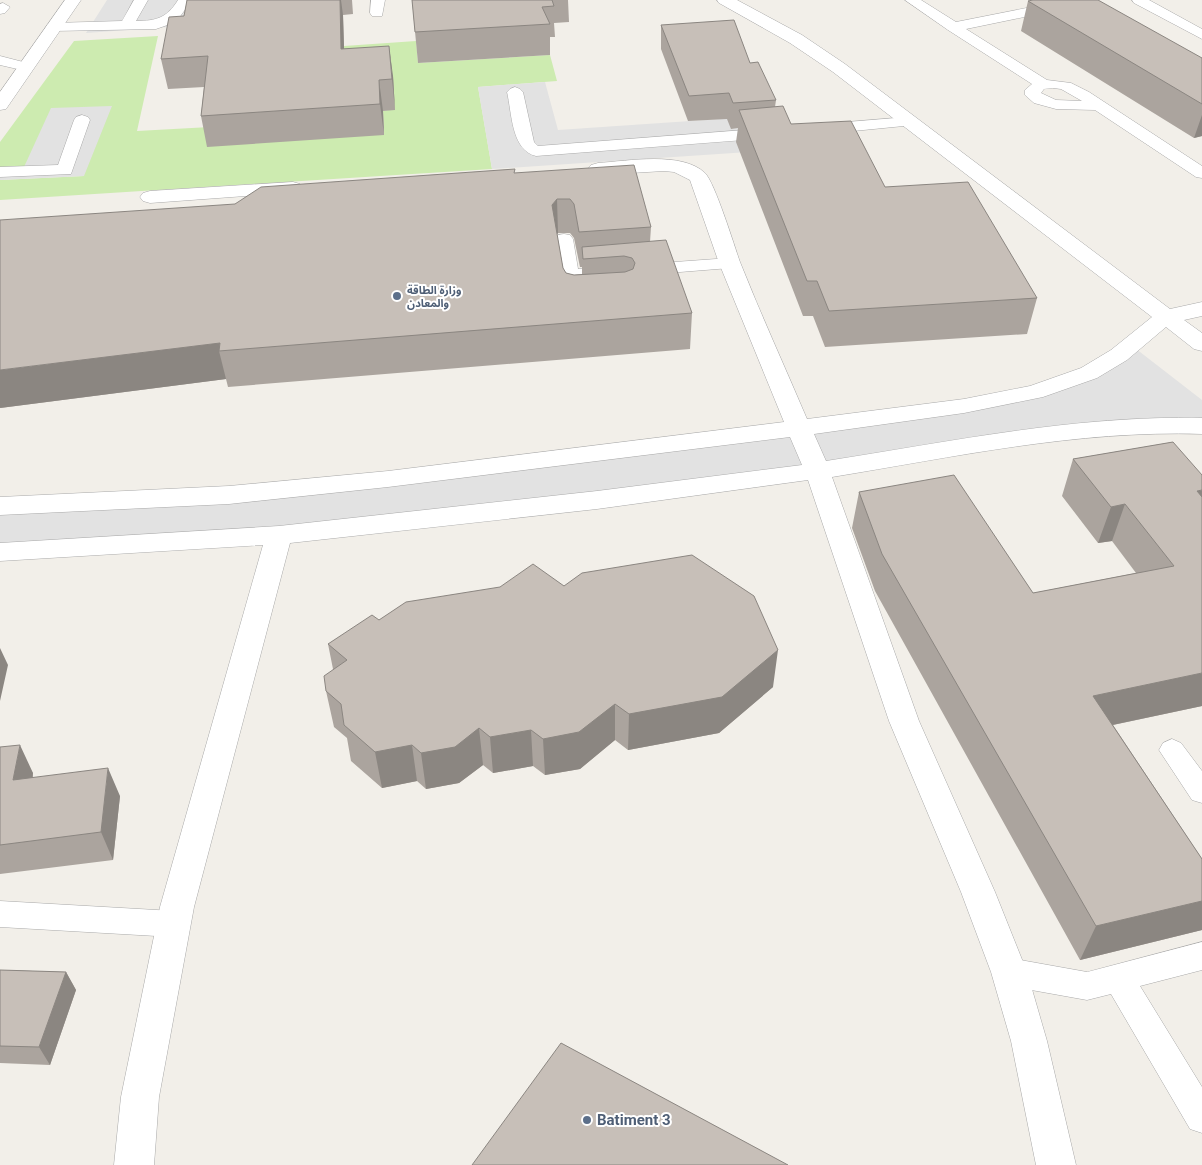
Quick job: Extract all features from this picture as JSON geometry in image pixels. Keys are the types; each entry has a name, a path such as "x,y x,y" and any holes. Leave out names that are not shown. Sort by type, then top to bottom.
{"street":[{"path":"0,104 73,0"},
{"path":"725,0 818,53 1202,344"},
{"path":"575,170 664,165 679,166 698,177 730,263 817,471 904,721 978,892 1009,972 1029,1041 1056,1165"},
{"path":"150,197 308,187"},
{"path":"0,506 229,495 612,453 964,406 1035,392 1089,373 1119,355 1165,317 1202,309"},
{"path":"0,552 278,535 597,500 817,471 1054,433 1166,425 1202,426"},
{"path":"134,1165 140,1097 177,907 278,535"}],"lane":[{"path":"126,26 141,0"},
{"path":"53,27 156,25 168,22 174,18 185,0"},
{"path":"912,0 1045,84 1065,86 1098,105 1202,173"},
{"path":"953,27 1087,0"},
{"path":"1139,0 1202,35"},
{"path":"0,60 26,67"},
{"path":"515,92 526,142 530,148 536,151 782,132"},
{"path":"0,172 65,170 82,120"},
{"path":"811,130 908,122"},
{"path":"564,239 574,302 591,301"},
{"path":"570,275 730,263"},
{"path":"1172,750 1202,792"},
{"path":"0,914 174,924"},
{"path":"1009,972 1087,986 1202,956"},
{"path":"1118,978 1202,1117"}],"green space":[{"path":"158,36 137,131 210,127 384,135 383,111 395,109 318,81 344,46 416,41 418,63 550,55 557,81 478,87 492,169 0,200 0,180 84,176 24,167 0,168 0,142 74,41"}],"shaded area":[{"path":"107,0 196,0 182,26 86,33"},
{"path":"545,82 558,130 778,115 796,149 492,169 478,87"},
{"path":"112,106 84,176 0,180 0,168 24,167 51,108"},
{"path":"1131,345 1202,400 1202,427 1166,425 279,535 0,552 0,506 229,495 1035,392"}],"building":[{"path":"187,0 340,0 341,49 389,46 392,79 379,80 380,104 201,116 208,56 161,59 169,17 184,16"},
{"path":"412,0 552,0 554,6 542,7 550,24 415,32"},
{"path":"1098,0 1202,58 1202,104 1028,1"},
{"path":"734,20 750,63 758,62 776,100 733,103 729,93 689,96 661,25"},
{"path":"783,106 791,124 851,121 885,187 968,182 1037,298 829,311 817,281 807,281 739,110"},
{"path":"634,165 651,227 579,232 574,204 570,199 557,199 552,205 563,268 566,273 574,275 625,272 633,269 635,263 632,258 624,256 583,259 582,247 666,240 692,313 219,351 220,343 0,370 0,220 235,204 261,187 515,169 514,173"},
{"path":"1173,442 1202,475 1202,490 1197,491 1202,497 1202,673 1093,696 1202,859 1202,901 1096,926 882,554 859,492 954,475 1033,593 1174,566 1125,504 1111,507 1073,459"},
{"path":"692,555 754,596 778,650 722,697 629,714 615,704 579,732 543,739 531,730 490,737 479,728 455,747 421,753 412,745 375,752 344,725 341,704 326,691 324,676 347,660 328,644 372,615 379,620 406,602 500,587 533,564 564,586 582,573"},
{"path":"20,745 13,780 108,768 101,832 0,845 0,747"},
{"path":"0,970 66,972 39,1047 0,1046"},
{"path":"561,1043 788,1165 472,1165"}],"place":[{"name":"وزارة الطاقة والمعادن","path":"397,296"},
{"name":"Batiment 3","path":"587,1120"}]}
